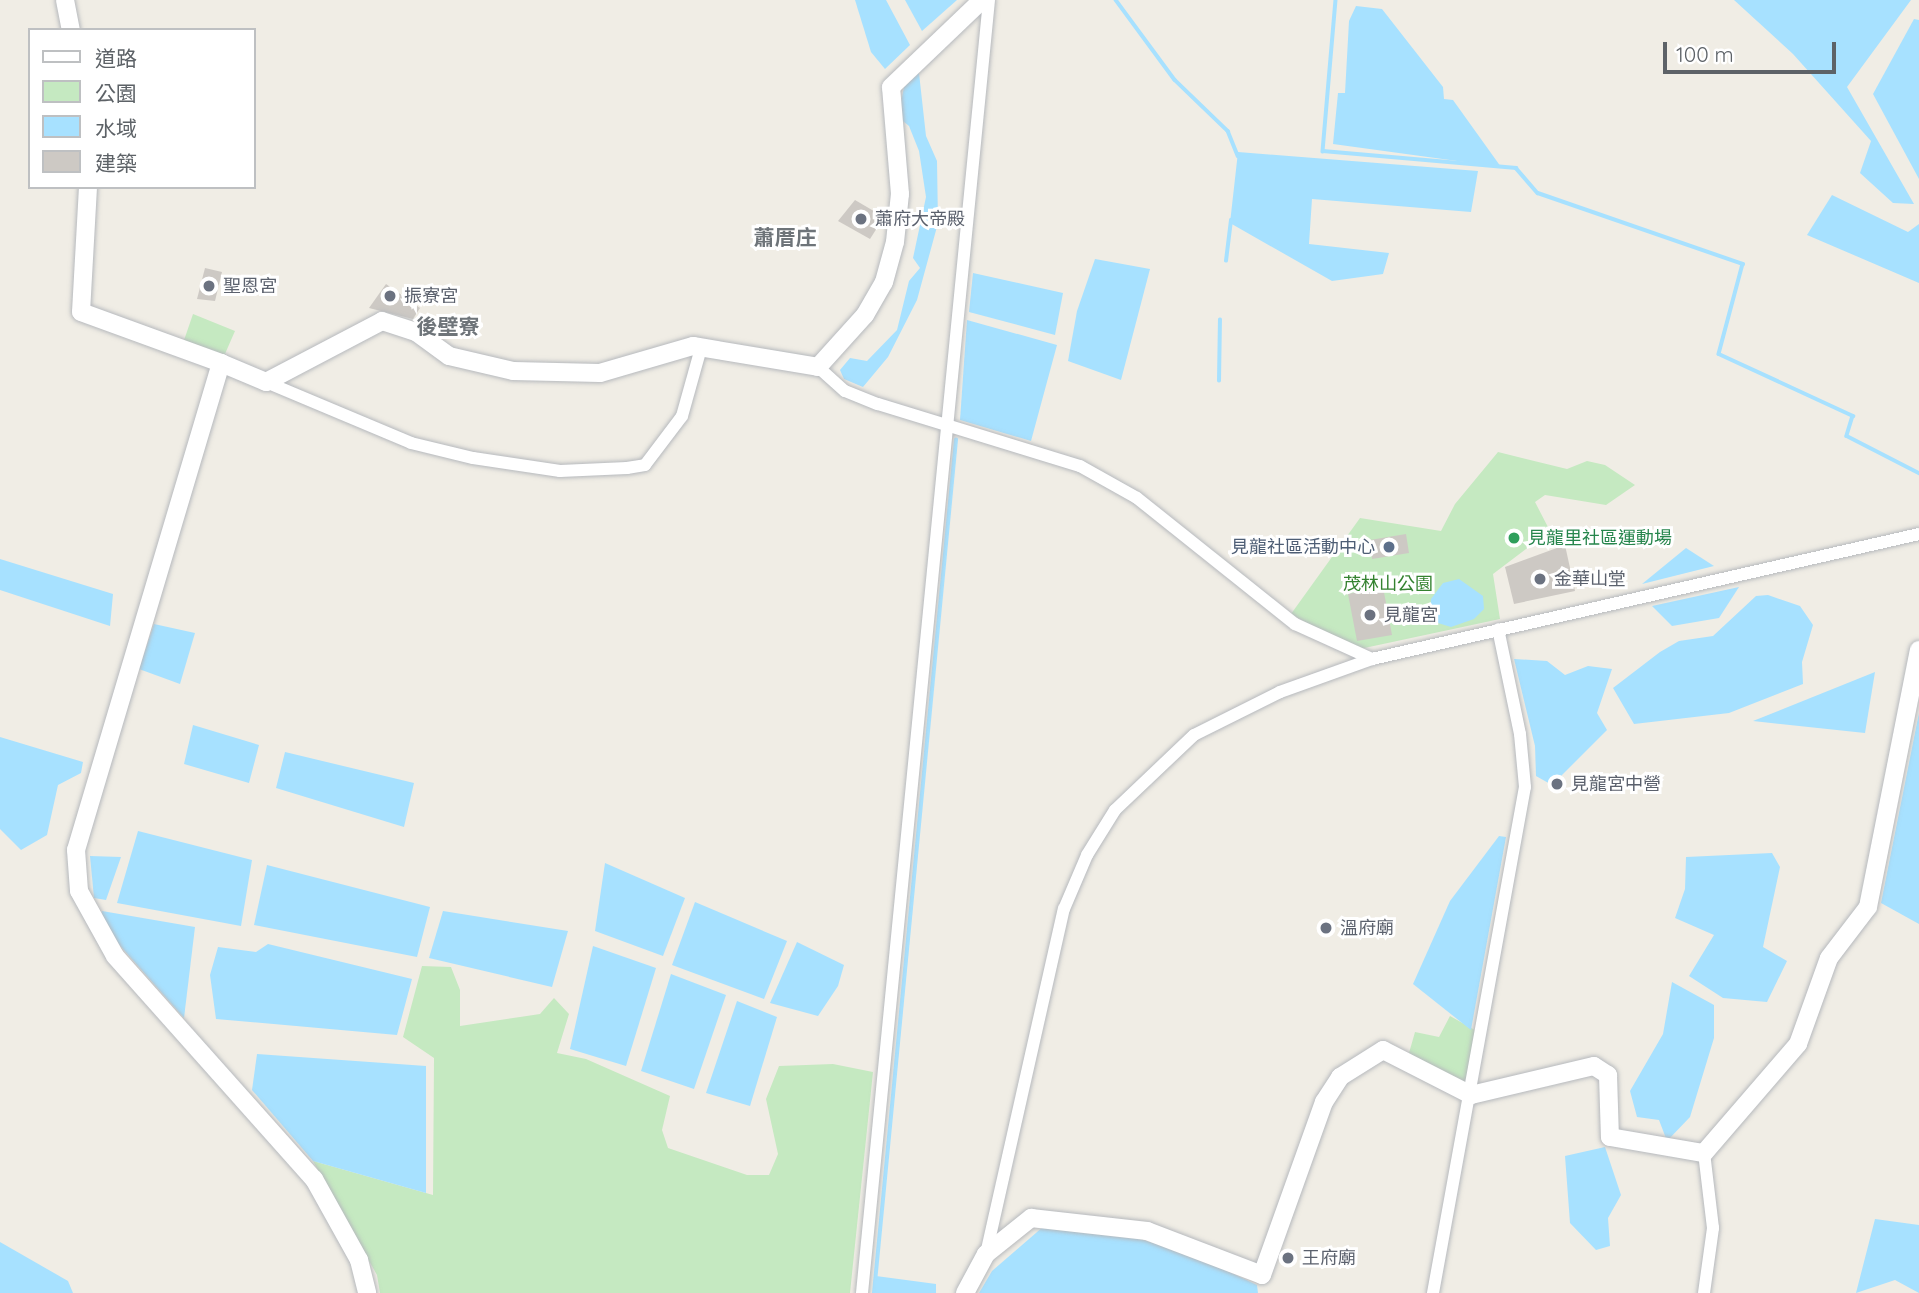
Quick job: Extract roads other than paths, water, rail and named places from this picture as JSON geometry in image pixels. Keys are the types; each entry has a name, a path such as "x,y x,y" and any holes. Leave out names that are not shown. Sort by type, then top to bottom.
{"street":[{"path":"65,0 71,28"},
{"path":"818,367 865,315 884,282 895,243 900,194 891,87 982,0"},
{"path":"862,1293 989,0"},
{"path":"89,189 81,312 221,363 411,443 473,458 560,471 645,465 682,416 701,348"},
{"path":"266,382 382,321 416,332 449,356 513,370 600,373 701,348 818,367 845,391 947,428 1080,466 1137,498 1295,624 1372,659"},
{"path":"221,363 79,837 79,891 115,956 314,1179 359,1260 367,1293"},
{"path":"965,1293 986,1254 1064,909 1087,855 1115,810 1151,770 1194,736 1280,692 1372,659 1919,534"},
{"path":"1433,1293 1525,787 1520,734 1498,629"},
{"path":"1703,1293 1713,1228 1704,1153 1798,1044 1829,958 1868,906 1919,650"},
{"path":"986,1254 1031,1219 1147,1231 1262,1275 1324,1102 1340,1077 1383,1050 1471,1095 1594,1066 1608,1075 1610,1137 1704,1153"}],"water":[{"path":"855,0 886,0 910,45 885,69 871,52"},
{"path":"905,0 957,0 922,31"},
{"path":"1734,0 1911,0 1847,87 1914,204 1893,203 1860,173 1871,141 1793,54"},
{"path":"1356,6 1382,9 1443,87 1444,99 1453,100 1501,167 1333,144 1338,93 1345,93 1349,21"},
{"path":"1914,19 1919,20 1919,179 1873,94"},
{"path":"919,73 926,136 937,161 938,223 917,300 888,357 863,387 844,379 840,370 850,358 867,361 897,330 909,281 920,268 913,258 926,197 919,151 909,126 898,117 904,87"},
{"path":"1238,152 1478,171 1471,212 1312,199 1309,244 1389,253 1383,274 1332,281 1230,223"},
{"path":"1832,195 1908,232 1919,224 1919,283 1807,235"},
{"path":"1095,259 1150,269 1121,380 1068,361 1077,311"},
{"path":"973,273 1063,293 1055,335 969,312"},
{"path":"967,320 1057,345 1031,441 960,420"},
{"path":"1686,548 1714,566 1642,584"},
{"path":"0,559 113,594 110,626 0,590"},
{"path":"1459,579 1483,596 1484,609 1474,619 1451,627 1438,623 1430,614 1431,599 1443,583"},
{"path":"1739,587 1719,618 1672,626 1652,606"},
{"path":"1768,595 1800,606 1813,625 1802,662 1803,684 1729,713 1634,724 1613,688 1679,641 1713,636 1756,596"},
{"path":"154,624 195,633 180,684 139,669"},
{"path":"1514,659 1547,661 1565,675 1588,666 1612,669 1597,713 1607,730 1552,785 1536,776 1535,746"},
{"path":"1875,672 1865,733 1753,721"},
{"path":"1919,713 1919,924 1881,903"},
{"path":"193,725 259,745 249,783 184,764"},
{"path":"0,737 83,762 81,773 58,785 47,835 21,850 0,829"},
{"path":"285,752 414,783 404,827 276,788"},
{"path":"138,831 252,860 241,926 117,903"},
{"path":"1499,836 1506,837 1471,1030 1413,984 1450,901"},
{"path":"1772,853 1780,867 1763,947 1787,961 1767,1002 1723,998 1689,976 1714,935 1675,918 1685,889 1686,857"},
{"path":"90,856 121,857 106,900 94,898"},
{"path":"605,863 685,898 663,956 595,931"},
{"path":"267,865 430,907 417,957 254,925"},
{"path":"695,902 787,941 764,999 672,965"},
{"path":"102,911 195,927 184,1018 100,923"},
{"path":"443,911 568,931 552,987 429,958"},
{"path":"797,942 844,965 838,986 818,1016 770,1003"},
{"path":"268,944 412,979 397,1035 216,1019 210,975 218,947 256,952"},
{"path":"593,946 656,968 626,1066 570,1049"},
{"path":"671,974 726,995 694,1089 641,1071"},
{"path":"1672,982 1714,1005 1714,1038 1690,1117 1667,1141 1659,1120 1637,1117 1630,1091 1663,1034"},
{"path":"737,1001 777,1017 750,1106 706,1093"},
{"path":"257,1054 426,1066 426,1193 313,1161 252,1090"},
{"path":"1605,1147 1621,1195 1608,1218 1610,1246 1596,1250 1570,1223 1565,1156"},
{"path":"1875,1219 1919,1225 1919,1293 1895,1280 1856,1293"},
{"path":"1044,1226 1126,1235 1191,1254 1257,1285 1258,1293 979,1293 992,1271"},
{"path":"0,1242 68,1281 73,1293 0,1293"},
{"path":"876,1276 936,1284 936,1293 874,1293"}],"waterway":[{"path":"1116,0 1175,80 1228,131 1238,156"},
{"path":"1336,0 1323,151 1516,168 1538,193 1743,264 1719,354 1853,416 1847,436 1919,473"},
{"path":"1226,261 1231,220"},
{"path":"1219,381 1220,320"},
{"path":"874,1293 956,440"}],"place":[{"name":"蕭府大帝殿","path":"861,219"},
{"name":"聖恩宮","path":"209,286"},
{"name":"振寮宮","path":"390,296"},
{"name":"見龍里社區運動場","path":"1514,538"},
{"name":"見龍社區活動中心","path":"1389,547"},
{"name":"金華山堂","path":"1540,579"},
{"name":"見龍宮","path":"1370,615"},
{"name":"見龍宮中營","path":"1557,784"},
{"name":"溫府廟","path":"1326,928"},
{"name":"王府廟","path":"1288,1258"}],"district":[{"name":"蕭厝庄","path":"785,237"},
{"name":"後壁寮","path":"448,326"}],"park label":[{"name":"茂林山公園","path":"1388,584"}]}
